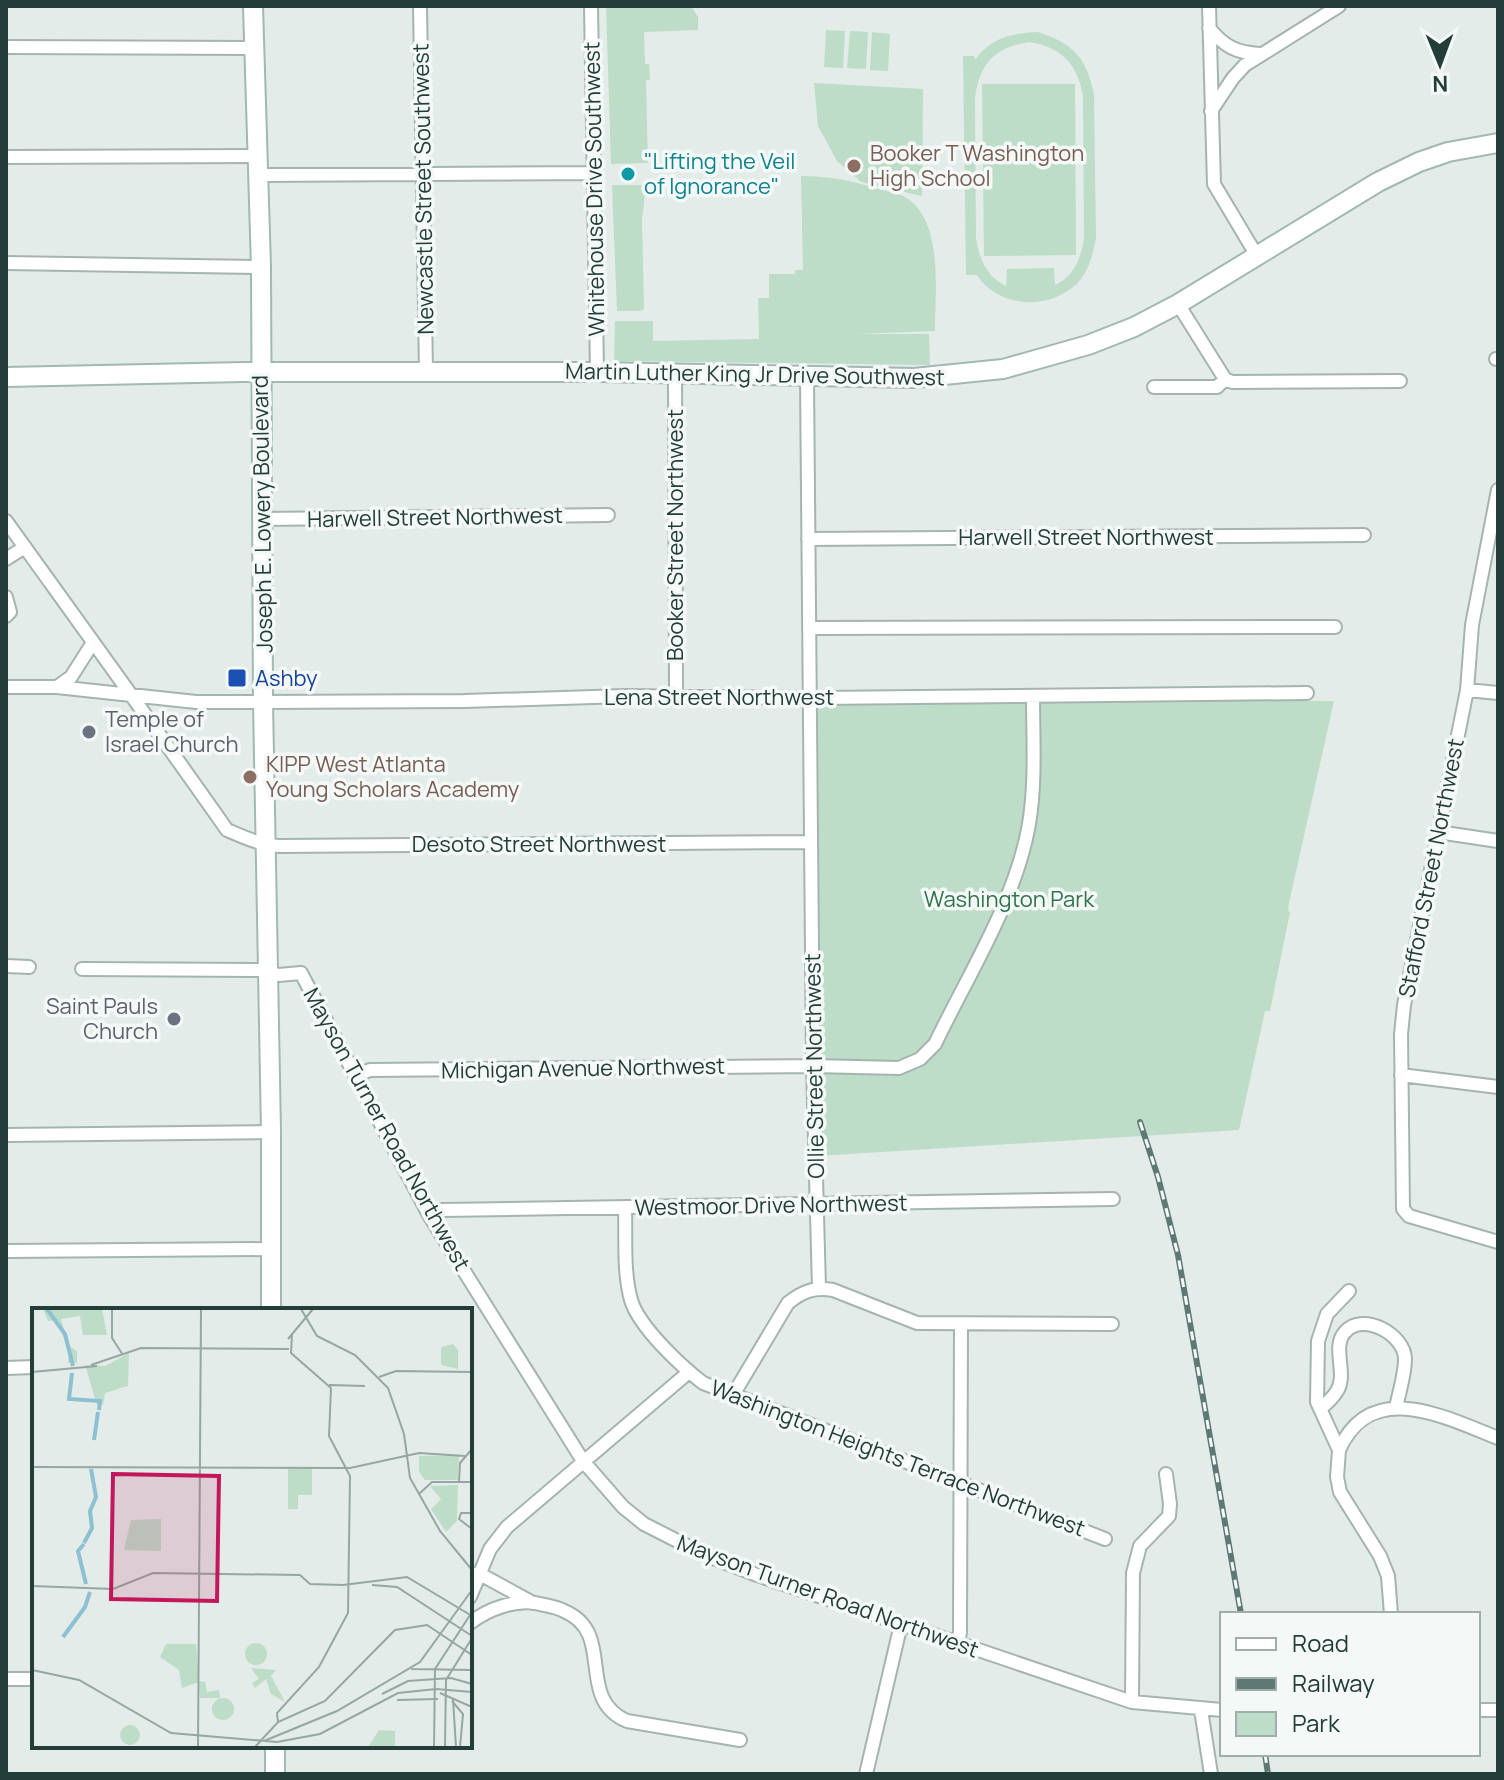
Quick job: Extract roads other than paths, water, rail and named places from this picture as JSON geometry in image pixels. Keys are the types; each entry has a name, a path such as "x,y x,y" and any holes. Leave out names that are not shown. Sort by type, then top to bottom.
{"main road":[{"name":"Joseph E. Lowery Boulevard","path":"253,6 261,267 271,1308"},
{"name":"Martin Luther King Jr Drive Southwest","path":"6,377 260,372 597,372 914,378 1003,369 1088,345 1134,327 1178,304 1378,182 1419,162 1453,151 1498,143"},
{"path":"275,1748 275,1774"}],"street":[{"name":"Newcastle Street Southwest","path":"420,6 426,372"},
{"name":"Whitehouse Drive Southwest","path":"591,6 597,372"},
{"path":"1209,6 1214,184 1257,256"},
{"path":"1211,111 1233,78 1261,54 1339,6"},
{"path":"1209,28 1231,49 1261,54"},
{"path":"6,47 253,48"},
{"path":"6,157 257,156"},
{"path":"258,175 594,173"},
{"path":"6,263 261,267"},
{"path":"1178,304 1225,379 1232,382 1400,381"},
{"name":"Booker Street Northwest","path":"675,374 676,696"},
{"name":"Ollie Street Northwest","path":"807,376 813,1066 819,1288"},
{"path":"1154,387 1217,387 1225,379"},
{"name":"Stafford Street Northwest","path":"1498,490 1492,551 1472,625 1467,690 1404,1005 1401,1075 1403,1209 1409,1216 1498,1242"},
{"name":"Harwell Street Northwest","path":"262,519 608,515"},
{"path":"6,521 227,830 266,845"},
{"name":"Harwell Street Northwest","path":"808,539 1364,535"},
{"path":"6,559 25,547"},
{"path":"6,597 10,612 6,616"},
{"path":"809,628 1335,627"},
{"path":"57,687 71,677 92,644"},
{"name":"Lena Street Northwest","path":"6,687 57,687 196,702 1307,693"},
{"path":"1467,690 1498,693"},
{"name":"Michigan Avenue Northwest","path":"355,1076 370,1070 899,1068 920,1059 935,1044 1005,900 1022,855 1033,794 1033,696"},
{"path":"1438,832 1498,841"},
{"name":"Desoto Street Northwest","path":"266,845 811,842"},
{"path":"6,966 29,967"},
{"path":"82,969 259,970 268,974"},
{"name":"Mayson Turner Road Northwest","path":"268,974 301,973 429,1215 583,1461 623,1507 667,1537 757,1575 958,1644 1132,1702 1220,1710"},
{"path":"1401,1075 1498,1087"},
{"path":"6,1135 271,1132"},
{"name":"Westmoor Drive Northwest","path":"429,1215 442,1210 1113,1199"},
{"name":"Washington Heights Terrace Northwest","path":"625,1207 628,1286 632,1303 642,1321 703,1383 1105,1539"},
{"path":"6,1251 271,1249"},
{"path":"733,1395 788,1303 801,1292 819,1288 833,1290 917,1323 1112,1324"},
{"path":"1339,1450 1317,1402 1318,1341 1327,1314 1349,1291"},
{"path":"1320,1409 1338,1391 1341,1383 1342,1334 1360,1324 1373,1324 1402,1346 1406,1358 1396,1408"},
{"path":"958,1644 961,1325"},
{"path":"6,1368 32,1367"},
{"path":"472,1591 490,1549 507,1527 689,1372"},
{"path":"1391,1612 1388,1576 1380,1556 1340,1492 1337,1477 1339,1450 1345,1438 1363,1418 1374,1412 1413,1408 1498,1438"},
{"path":"1132,1702 1133,1573 1140,1546 1169,1516 1166,1474"},
{"path":"478,1573 533,1603 564,1611 585,1628 595,1650 601,1697 614,1715 627,1721 740,1740"},
{"path":"472,1622 486,1613 513,1604 533,1603"},
{"path":"866,1774 901,1624"},
{"path":"6,1679 32,1679"},
{"path":"1201,1710 1211,1774"}],"railway":[{"path":"1140,1122 1178,1255 1241,1612"},
{"path":"1265,1756 1268,1774"}],"place":[{"name":"Booker T Washington High School","path":"854,166"},
{"name":"\"Lifting the Veil of Ignorance\"","path":"628,174"},
{"name":"Ashby","path":"237,678"},
{"name":"Temple of Israel Church","path":"89,732"},
{"name":"KIPP West Atlanta Young Scholars Academy","path":"250,777"},
{"name":"Saint Pauls Church","path":"174,1019"}],"park label":[{"name":"Washington Park","path":"1009,899"}]}
